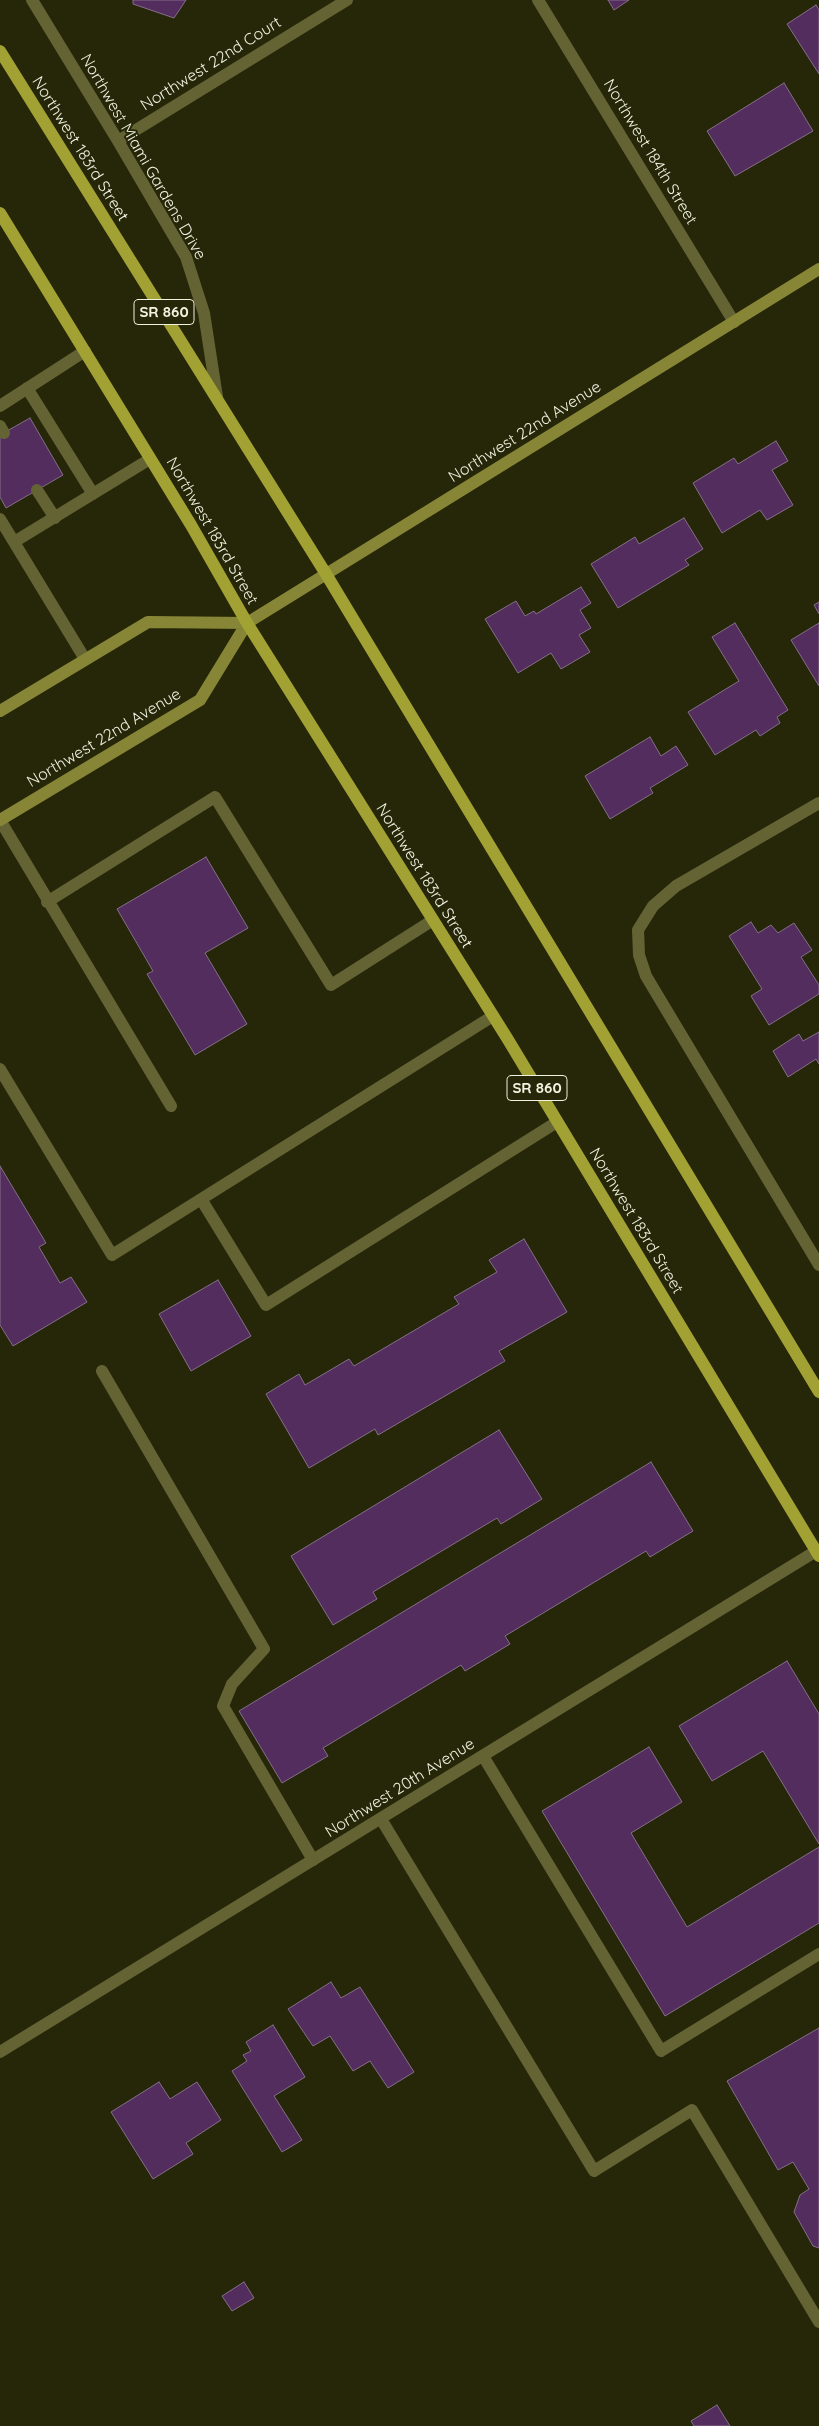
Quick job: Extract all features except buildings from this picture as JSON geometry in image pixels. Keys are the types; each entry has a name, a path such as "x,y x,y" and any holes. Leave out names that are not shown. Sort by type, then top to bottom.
{"main road":[{"name":"Northwest 183rd Street","path":"0,52 326,574 819,1392"},
{"name":"Northwest 183rd Street","path":"0,213 85,350 247,623 493,1016 818,1553"},
{"name":"Northwest 22nd Avenue","path":"0,820 200,700 247,623 819,269"},
{"path":"0,711 148,622 247,623"}],"street":[{"name":"Northwest Miami Gardens Drive","path":"32,0 118,141 186,258 204,314 217,397"},
{"name":"Northwest 22nd Court","path":"118,141 347,0"},
{"name":"Northwest 184th Street","path":"538,0 734,322"},
{"path":"0,406 85,350"},
{"path":"27,388 92,494"},
{"path":"14,542 150,459"},
{"path":"38,490 55,518"},
{"path":"0,519 85,659"},
{"path":"47,902 215,798 331,985 433,920"},
{"path":"819,803 676,886 653,906 638,930 639,955 646,976 819,1265"},
{"path":"0,820 47,902 171,1106"},
{"path":"0,1069 112,1255 493,1016"},
{"path":"202,1199 266,1305 557,1122"},
{"path":"102,1371 264,1649 232,1684 222,1706 313,1860"},
{"name":"Northwest 20th Avenue","path":"0,2052 818,1553"},
{"path":"483,1756 661,2051 819,1954"},
{"path":"381,1819 594,2171 692,2110 819,2322"}]}
